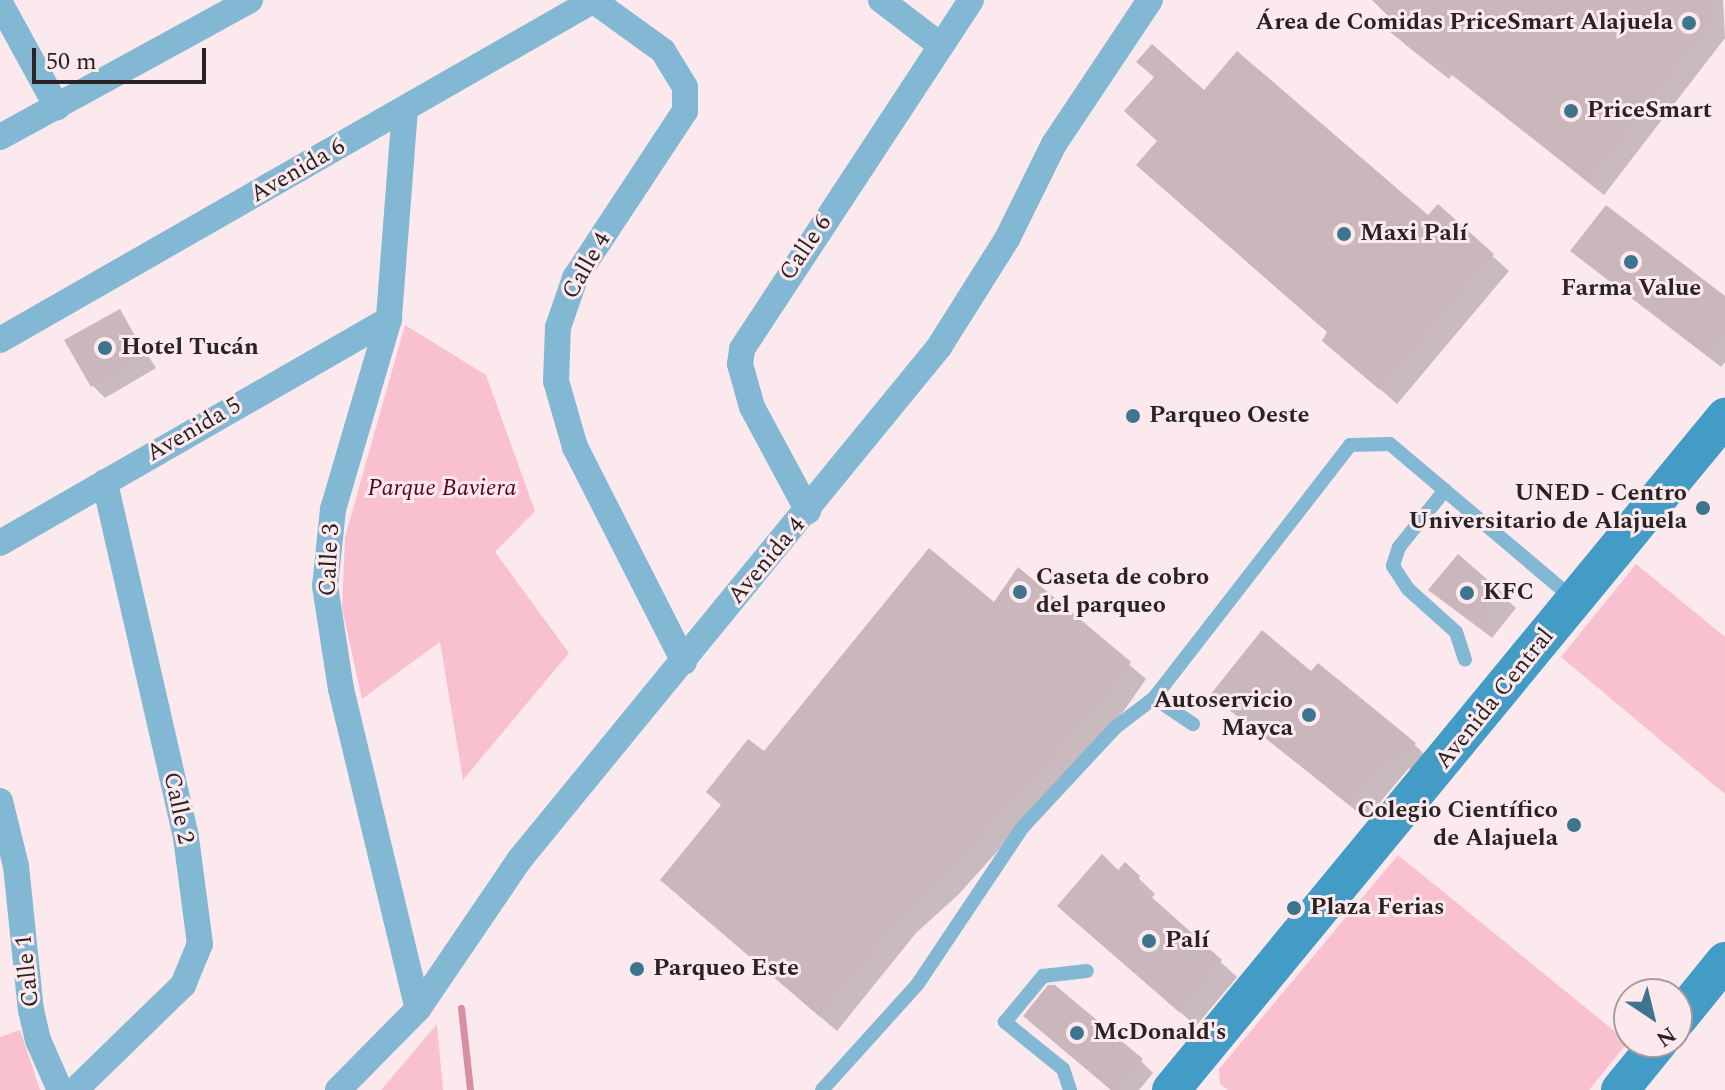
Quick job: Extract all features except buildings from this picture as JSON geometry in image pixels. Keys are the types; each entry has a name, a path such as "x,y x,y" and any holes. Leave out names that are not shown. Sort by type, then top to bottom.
{"street":[{"path":"0,137 250,0"},
{"name":"Avenida 6","path":"0,340 594,0"},
{"name":"Calle 4","path":"594,0 663,51 685,87 685,111 575,278 558,327 556,381 575,447 684,662"},
{"path":"881,0 940,45"},
{"name":"Calle 6","path":"808,511 752,407 740,364 742,349 971,0"},
{"name":"Avenida 4","path":"338,1090 418,1009 520,859 808,511 966,309 1054,144 1150,0"},
{"path":"0,3 57,107"},
{"name":"Calle 3","path":"405,109 389,319 333,509 325,586 336,663 418,1009"},
{"name":"Avenida 5","path":"0,543 389,319"},
{"name":"Avenida Central","path":"1183,1086 1725,417"},
{"name":"Calle 2","path":"75,1090 183,985 200,944 186,837 105,482"},
{"name":"Calle 1","path":"0,801 16,866 31,1010 38,1040 60,1090"},
{"path":"1693,1000 1725,961"},
{"path":"1620,1090 1646,1058"}],"lane":[{"path":"822,1090 917,985 1022,828 1116,727 1154,698 1350,445 1390,444 1575,601"},
{"path":"1445,490 1399,547 1393,566 1408,589 1456,632 1465,660"},
{"path":"1154,698 1193,724"},
{"path":"1070,1090 1063,1069 1005,1022 1043,976 1087,971"}],"green space":[{"name":"Parque Baviera","path":"405,325 486,375 535,511 495,552 569,653 463,780 440,642 362,699 342,608 345,537"},
{"path":"1636,564 1725,637 1725,794 1561,657"},
{"path":"1398,855 1613,1030 1615,1058 1589,1090 1228,1090 1220,1084 1219,1069"},
{"path":"437,1024 443,1090 381,1090"},
{"path":"20,1030 40,1090 0,1090 0,1037"}],"waterway":[{"path":"461,1008 470,1090"}],"place":[{"name":"Área de Comidas PriceSmart Alajuela","path":"1689,23"},
{"name":"PriceSmart","path":"1571,111"},
{"name":"Maxi Palí","path":"1344,234"},
{"name":"Farma Value","path":"1631,262"},
{"name":"Hotel Tucán","path":"105,348"},
{"name":"Parqueo Oeste","path":"1133,416"},
{"name":"UNED - Centro Universitario de Alajuela","path":"1703,508"},
{"name":"Caseta de cobro del parqueo","path":"1020,592"},
{"name":"KFC","path":"1467,593"},
{"name":"Autoservicio Mayca","path":"1309,715"},
{"name":"Colegio Científico de Alajuela","path":"1574,825"},
{"name":"Plaza Ferias","path":"1294,908"},
{"name":"Palí","path":"1149,941"},
{"name":"Parqueo Este","path":"637,969"},
{"name":"McDonald's","path":"1077,1033"}]}
